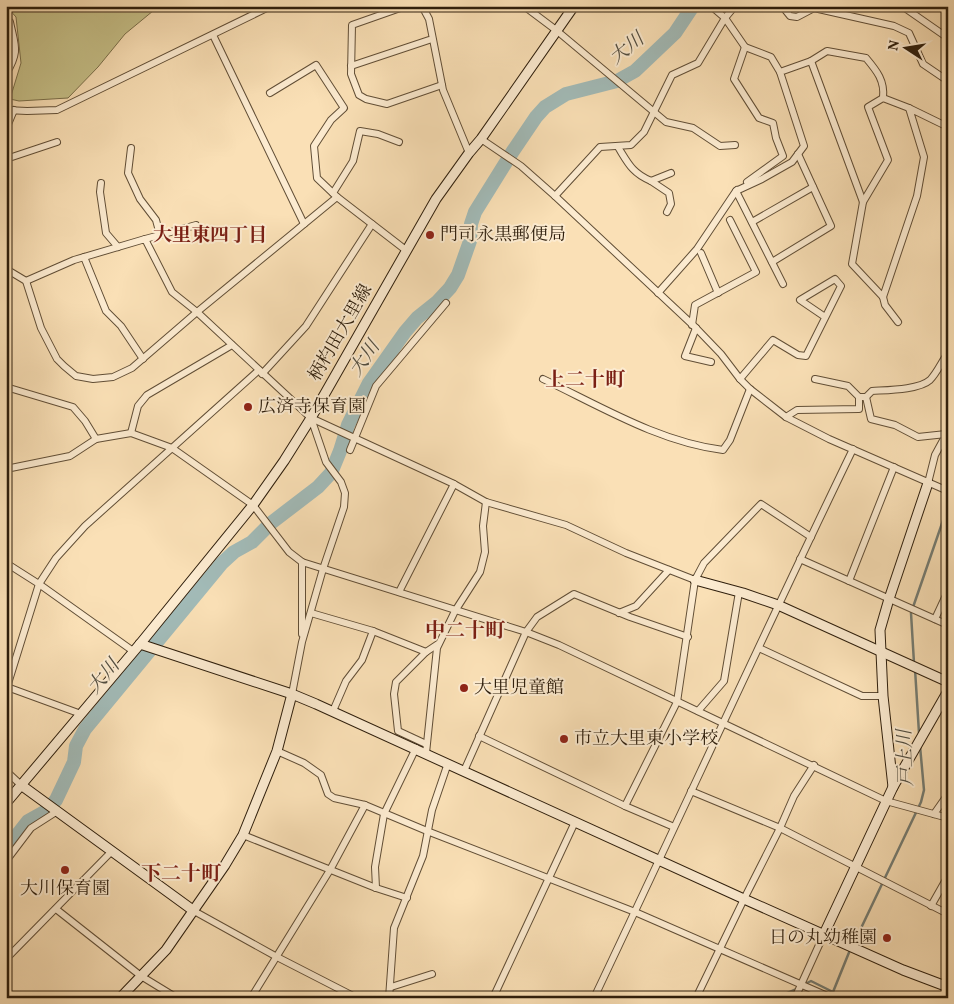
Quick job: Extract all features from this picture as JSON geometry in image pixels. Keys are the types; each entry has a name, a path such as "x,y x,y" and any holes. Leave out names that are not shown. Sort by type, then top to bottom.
{"street":[{"path":"6,110 57,110 271,6"},
{"path":"406,6 352,25 351,74 359,95 366,99 386,104 442,85"},
{"path":"422,6 429,19 442,85 469,152"},
{"path":"524,6 556,30 666,122 693,128 720,146 735,144"},
{"name":"柄杓田大里線","path":"6,803 140,644 253,505 311,418 436,199 469,152 481,139 574,6"},
{"path":"711,6 725,18 745,47 770,57 780,72 804,146 792,162 736,191"},
{"path":"555,196 600,147 631,145 644,132 672,75 698,63 725,18 735,6"},
{"path":"782,6 790,16 797,17 814,8 894,26 909,33 923,64 948,82"},
{"path":"902,6 948,38"},
{"path":"6,22 10,22 16,52 10,61 6,74"},
{"path":"213,35 304,224"},
{"path":"351,66 428,40"},
{"path":"658,293 697,250 736,191 783,156 773,123 759,118 734,79 745,47"},
{"path":"780,72 811,61 827,52 866,58 874,68 884,87 883,98"},
{"path":"811,61 863,202"},
{"path":"270,92 316,64 344,108 331,120 314,146 317,178 335,195 407,252"},
{"path":"883,98 948,127"},
{"path":"883,98 868,107 888,160 863,202 852,264 883,297 885,305 898,322"},
{"path":"883,297 917,196 924,157 908,108"},
{"path":"6,128 14,110"},
{"path":"6,269 26,281 41,328 57,358 64,366 76,376 92,380 113,377 132,368 304,224 335,195 353,161 360,131 378,134 399,142"},
{"path":"481,139 521,166 555,196 694,327 721,354 750,389 786,418 948,491"},
{"path":"6,159 57,142"},
{"path":"618,146 629,165 639,176 651,181 669,193 671,204 667,212"},
{"path":"131,148 128,173 140,199 156,220 160,235"},
{"path":"772,262 831,226 798,154"},
{"path":"651,181 671,173"},
{"path":"101,183 100,192 106,233 118,247"},
{"path":"752,222 813,187"},
{"path":"736,191 783,284"},
{"path":"712,362 685,356 694,327 694,305 756,272 730,220"},
{"path":"81,714 7,688 39,584 56,558 85,526 260,372 306,326 372,224"},
{"path":"26,281 84,257 196,225"},
{"path":"145,239 172,292 197,312 311,418 454,484 486,502 566,525 695,580 778,605 948,682"},
{"path":"701,253 718,293"},
{"path":"84,257 106,311 121,326 143,358"},
{"path":"740,379 772,340 798,355 806,356 841,286 835,279 800,300 825,317"},
{"path":"350,450 376,386 446,303"},
{"path":"131,433 138,406 147,395 232,345"},
{"path":"786,418 797,410 859,409 863,397 872,391 895,390 919,385 929,380 948,353"},
{"path":"816,378 848,386 863,397 871,419 895,425 918,437 947,433"},
{"path":"543,380 652,430 699,446 723,450 730,440 750,389"},
{"path":"6,387 73,407 85,421 96,439"},
{"path":"120,998 166,950 225,865 242,835 277,751 292,694 302,642 323,568 344,507 345,492 326,462 311,418"},
{"path":"6,469 70,456 96,439 131,433 172,448 253,505 289,552 302,562 526,632 559,645 886,801 948,818"},
{"path":"893,787 883,696 880,630 928,483 935,455 947,433"},
{"path":"594,998 853,449"},
{"path":"849,581 894,467"},
{"path":"399,592 454,484"},
{"path":"426,753 437,648 455,611 480,572 483,564 485,552 483,526 486,502"},
{"path":"626,806 677,702 695,580 704,563 760,504 811,537"},
{"path":"800,559 948,625"},
{"path":"302,562 302,642"},
{"path":"6,563 39,584 133,652"},
{"path":"619,613 636,606 669,570"},
{"path":"935,619 948,591"},
{"path":"698,712 724,681 739,592"},
{"path":"464,771 526,632 537,617 574,594 619,613 688,637"},
{"path":"310,613 374,631 426,652"},
{"path":"333,711 346,681 362,660 374,631"},
{"path":"426,744 398,731 394,694 396,682 426,652 440,642"},
{"path":"140,644 292,694 333,711 903,970 948,987"},
{"path":"759,648 862,696 883,696"},
{"path":"795,998 886,801 948,691"},
{"path":"479,736 674,827"},
{"path":"376,888 375,867 384,814 416,748"},
{"path":"277,751 304,763 321,776 328,794 334,798 365,806 635,912 832,998"},
{"path":"390,998 394,928 423,856 432,810 448,763"},
{"path":"696,998 794,796 814,765"},
{"path":"6,771 55,811 194,910 277,957 357,998"},
{"path":"692,791 780,828 948,914"},
{"path":"934,814 948,794"},
{"path":"251,998 330,870 365,806"},
{"path":"6,860 31,828 55,811"},
{"path":"493,998 575,822"},
{"path":"242,835 376,888 407,898"},
{"path":"6,959 112,851"},
{"path":"931,906 948,876"},
{"path":"56,909 141,976 177,998"},
{"path":"391,987 432,974"}],"shaded area":[{"path":"6,6 159,6 125,34 98,67 68,98 19,101 10,99 21,63 16,17"}],"waterway":[{"name":"大川","path":"6,849 28,821 46,811 56,800 74,762 76,746 85,729 222,563 234,552 252,542 271,523 318,487 331,473 348,425 369,383 405,332 417,318 437,302 450,288 458,275 470,241 471,224 475,212 536,117 545,107 566,94 617,81 635,71 675,33 693,6"},
{"name":"戸上川","path":"914,663 911,613 948,506"},
{"name":"戸上川","path":"915,669 919,733"},
{"name":"戸上川","path":"853,945 921,802 924,790 920,746"},
{"name":"戸上川","path":"803,985 811,981 833,992 850,950"},
{"name":"戸上川","path":"776,998 799,988"}],"place":[{"name":"門司永黒郵便局","path":"430,235"},
{"name":"広済寺保育園","path":"248,407"},
{"name":"大里児童館","path":"464,688"},
{"name":"市立大里東小学校","path":"564,739"},
{"name":"大川保育園","path":"65,870"},
{"name":"日の丸幼稚園","path":"887,938"}],"district":[{"name":"大里東四丁目","path":"210,236"},
{"name":"上二十町","path":"585,381"},
{"name":"中二十町","path":"465,632"},
{"name":"下二十町","path":"181,875"}]}
